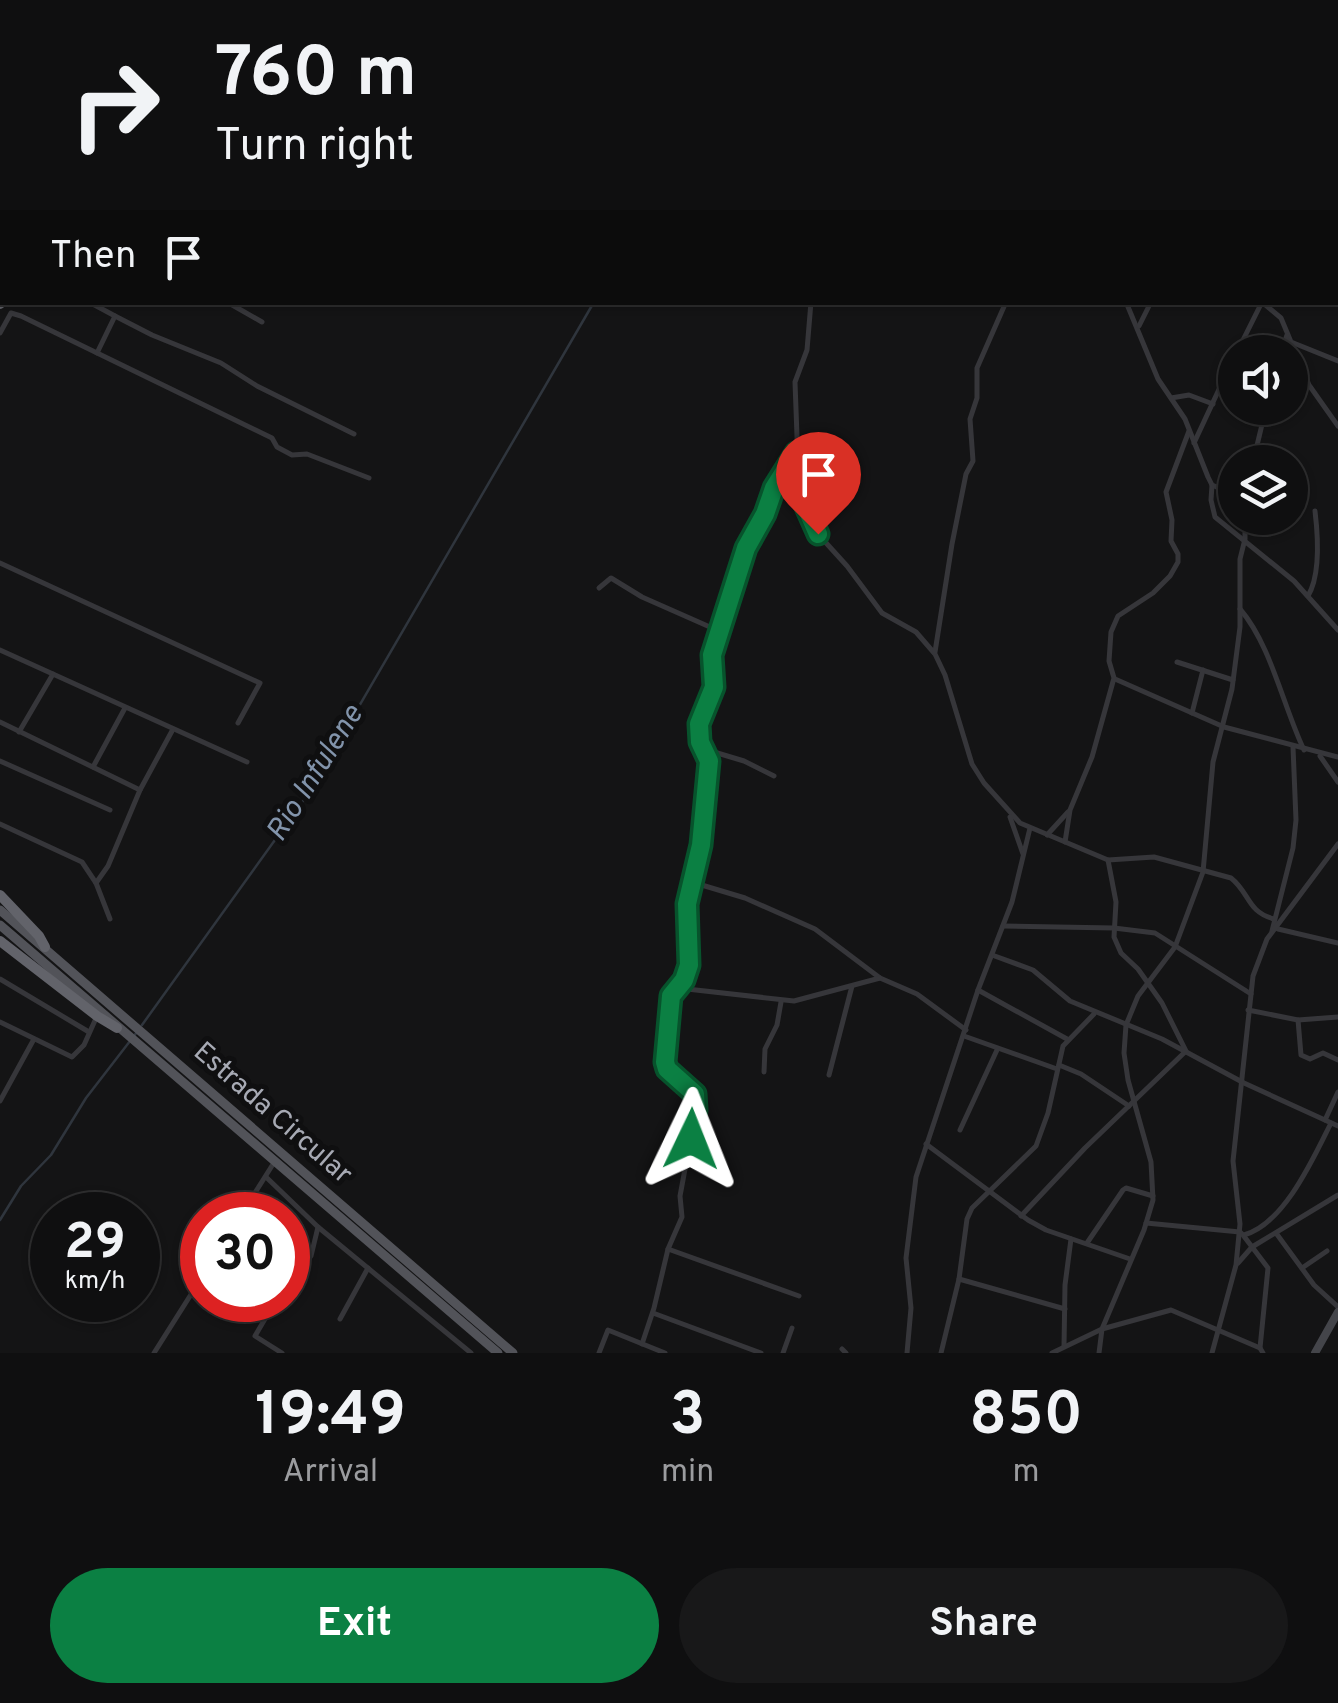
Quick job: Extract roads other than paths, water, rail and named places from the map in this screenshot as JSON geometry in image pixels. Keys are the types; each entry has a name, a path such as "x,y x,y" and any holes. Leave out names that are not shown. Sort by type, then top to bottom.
{"highway":[{"path":"0,895 45,946"},
{"path":"0,940 122,1031"}],"main road":[{"name":"Estrada Circular","path":"0,910 133,1024 275,1161 498,1353"},
{"name":"Estrada Circular","path":"0,925 122,1031 175,1068 514,1353"}],"street":[{"path":"3,305 11,313 272,438 277,447 292,454 308,454 369,478"},
{"path":"95,305 152,335 222,363 257,386 354,434"},
{"path":"232,305 262,322"},
{"path":"811,305 807,350 795,374 799,491 818,534 886,618 916,632 935,654 972,764 1009,814 1024,856"},
{"path":"935,654 952,544 972,461 970,419 976,398 977,368 1005,305"},
{"path":"1125,305 1158,378 1185,419 1212,485 1210,500 1216,517 1308,596 1338,630"},
{"path":"1138,328 1150,305"},
{"path":"1246,335 1260,305"},
{"path":"1266,305 1281,318 1286,335"},
{"path":"0,333 11,313"},
{"path":"98,353 115,316"},
{"path":"1308,349 1338,361"},
{"path":"1308,385 1338,426"},
{"path":"1194,443 1218,393"},
{"path":"1171,398 1189,395 1213,404"},
{"path":"1065,842 1070,810 1092,757 1114,678 1109,662 1110,632 1118,616 1153,593 1178,562 1170,541 1172,520 1166,492 1189,432"},
{"path":"642,1344 668,1249 682,1217 680,1196 696,1110 695,1094 666,1066 671,996 684,980 689,965 687,904 701,845 709,761 699,724 714,687 711,662 746,548 774,488 796,453"},
{"path":"1212,485 1218,488"},
{"path":"1308,596 1314,583 1316,558 1314,512"},
{"path":"1099,1353 1102,1329 1146,1223 1153,1196 1151,1162 1131,1104 1124,1053 1126,1025 1138,996 1175,946 1203,872 1213,762 1233,680 1240,559 1245,535"},
{"path":"0,563 260,683 238,723"},
{"path":"599,588 611,578 642,597 719,631"},
{"path":"1240,610 1261,641 1304,750"},
{"path":"0,650 248,762"},
{"path":"1177,662 1233,680"},
{"path":"1192,713 1202,670"},
{"path":"19,732 53,674"},
{"path":"1114,678 1224,726 1338,757"},
{"path":"92,767 125,707"},
{"path":"0,722 140,790"},
{"path":"96,883 108,866 140,790 172,730"},
{"path":"1274,931 1293,848 1294,747"},
{"path":"704,749 774,776"},
{"path":"1319,754 1338,782"},
{"path":"0,761 110,810"},
{"path":"1046,835 1070,810"},
{"path":"1009,814 1030,828 1108,860 1147,856 1230,878 1258,913 1274,919"},
{"path":"0,824 76,857 96,883 110,918"},
{"path":"907,1353 911,1308 906,1258 914,1189 978,990 1003,926 1030,828"},
{"path":"1212,1353 1242,1234 1233,1161 1253,976 1274,931 1338,844"},
{"path":"1108,860 1116,902 1114,928 1121,953 1148,983 1177,1028 1186,1051"},
{"path":"694,883 744,898 815,930 880,978 917,994 965,1033 997,1050 1081,1074 1131,1104"},
{"path":"1003,926 1114,928 1155,933 1250,994"},
{"path":"1274,931 1338,943"},
{"path":"992,955 1033,970 1066,999 1186,1051 1244,1084 1332,1123"},
{"path":"671,996 687,990 794,1002 880,978"},
{"path":"0,979 89,1032"},
{"path":"684,980 687,990"},
{"path":"829,1075 852,986"},
{"path":"978,990 1067,1039"},
{"path":"764,1072 765,1049 777,1025 781,1002"},
{"path":"1248,1010 1298,1020 1338,1017"},
{"path":"941,1353 959,1279 967,1219 972,1208 1036,1146 1067,1039 1095,1013"},
{"path":"0,1022 72,1057 77,1055 98,1016"},
{"path":"1298,1020 1301,1056 1310,1059 1323,1054 1338,1060"},
{"path":"0,1101 34,1039"},
{"path":"960,1130 997,1050"},
{"path":"1021,1216 1065,1167 1186,1051"},
{"path":"1146,1223 1242,1234 1260,1230 1305,1174 1332,1123 1338,1092"},
{"path":"926,1144 1021,1216 1130,1259"},
{"path":"256,1192 275,1161"},
{"path":"266,1176 318,1227 471,1353"},
{"path":"1087,1243 1123,1190 1153,1196"},
{"path":"1236,1265 1252,1246 1338,1195"},
{"path":"310,1257 318,1227"},
{"path":"1276,1233 1337,1314 1315,1353"},
{"path":"1054,1352 1102,1329 1171,1310 1261,1350 1268,1268 1242,1234"},
{"path":"1064,1346 1071,1238"},
{"path":"668,1249 799,1296"},
{"path":"1302,1268 1326,1251"},
{"path":"340,1318 368,1268"},
{"path":"959,1279 1065,1309"},
{"path":"154,1353 180,1311"},
{"path":"653,1314 760,1353"},
{"path":"263,1322 255,1336 282,1353"},
{"path":"782,1353 792,1328"},
{"path":"599,1353 608,1330 664,1353"}],"waterway":[{"name":"Rio Infulene","path":"142,1025 308,794 592,305"},
{"name":"Rio Infulene","path":"0,1220 21,1186 51,1155 86,1098 137,1032"}]}
